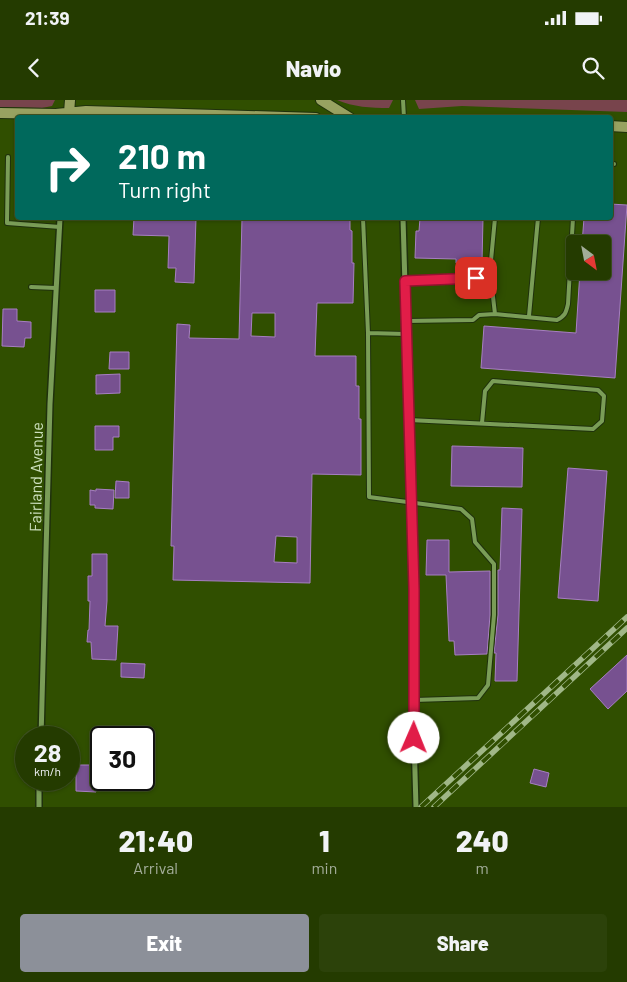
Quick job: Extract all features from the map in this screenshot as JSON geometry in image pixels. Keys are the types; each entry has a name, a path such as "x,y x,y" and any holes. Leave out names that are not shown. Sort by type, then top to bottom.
{"main road":[{"path":"69,115 70,100"},
{"path":"321,100 345,115"},
{"path":"0,113 69,115 86,111 217,115"},
{"path":"613,126 627,127"}],"street":[{"name":"Fairland Avenue","path":"41,726 50,404 60,220"},
{"path":"403,220 414,589 414,795 416,807"},
{"path":"39,807 40,791"}],"lane":[{"path":"403,100 404,115"},
{"path":"7,223 8,157"},
{"path":"363,220 368,333 370,497 461,508 472,519 475,542 494,564 494,615 488,685 478,698 414,700"},
{"path":"495,220 490,271 495,314"},
{"path":"529,316 538,220"},
{"path":"406,321 473,320 479,315 495,314 557,320 566,312 573,220"},
{"path":"0,223 60,227"},
{"path":"405,281 476,278 484,276 490,271"},
{"path":"31,287 56,288"},
{"path":"368,333 406,334"},
{"path":"409,420 593,429 602,421 604,396 598,390 494,381 485,391 482,423"}],"shaded area":[{"path":"0,100 55,100 52,106 42,108 0,107"},
{"path":"337,100 393,100 389,108 376,108 362,107"},
{"path":"415,100 627,100 627,112 462,106 419,109"}],"building":[{"path":"613,204 627,205 615,378 481,368 484,326 576,333 579,280 611,280 611,235 583,235 584,220 613,220"},
{"path":"134,220 196,220 194,283 175,282 176,268 168,268 169,236 133,235"},
{"path":"242,220 350,220 352,263 354,263 353,303 317,303 315,356 356,356 356,386 359,386 359,419 361,419 361,475 312,474 310,583 173,580 174,546 171,546 177,324 190,325 189,338 239,339","holes":["252,313 275,313 275,337 251,336","276,536 297,537 297,563 274,562"]},
{"path":"420,220 483,220 482,263 456,263 456,259 415,258 416,231 419,231"},
{"path":"95,290 115,290 115,312 95,312"},
{"path":"3,309 17,309 17,321 31,322 31,338 25,338 24,347 2,346"},
{"path":"110,352 129,352 129,369 109,369"},
{"path":"120,374 120,393 96,394 96,375"},
{"path":"95,426 119,426 119,437 113,437 113,450 95,450"},
{"path":"452,446 523,448 522,487 451,486"},
{"path":"568,468 607,471 598,601 558,598"},
{"path":"116,481 129,482 129,498 115,498"},
{"path":"96,489 114,490 113,509 95,508 95,505 90,505 90,490 96,491"},
{"path":"502,508 522,509 517,681 495,681 496,653 494,653 498,615 498,570 500,570"},
{"path":"427,540 449,540 449,572 490,571 490,615 487,654 455,655 454,641 449,641 446,575 426,575"},
{"path":"92,554 107,554 105,626 118,626 116,660 92,659 91,642 87,642 90,601 88,601 88,576 92,576"},
{"path":"627,655 627,691 608,709 590,689"},
{"path":"121,663 145,664 144,678 121,677"},
{"path":"80,765 90,765 90,791 96,792 76,791 80,791"},
{"path":"534,769 549,773 546,787 530,783"}],"railway":[{"path":"421,807 627,617"},
{"path":"434,807 627,628"}],"route":[{"path":"414,738 414,589 405,281 476,278"}]}
